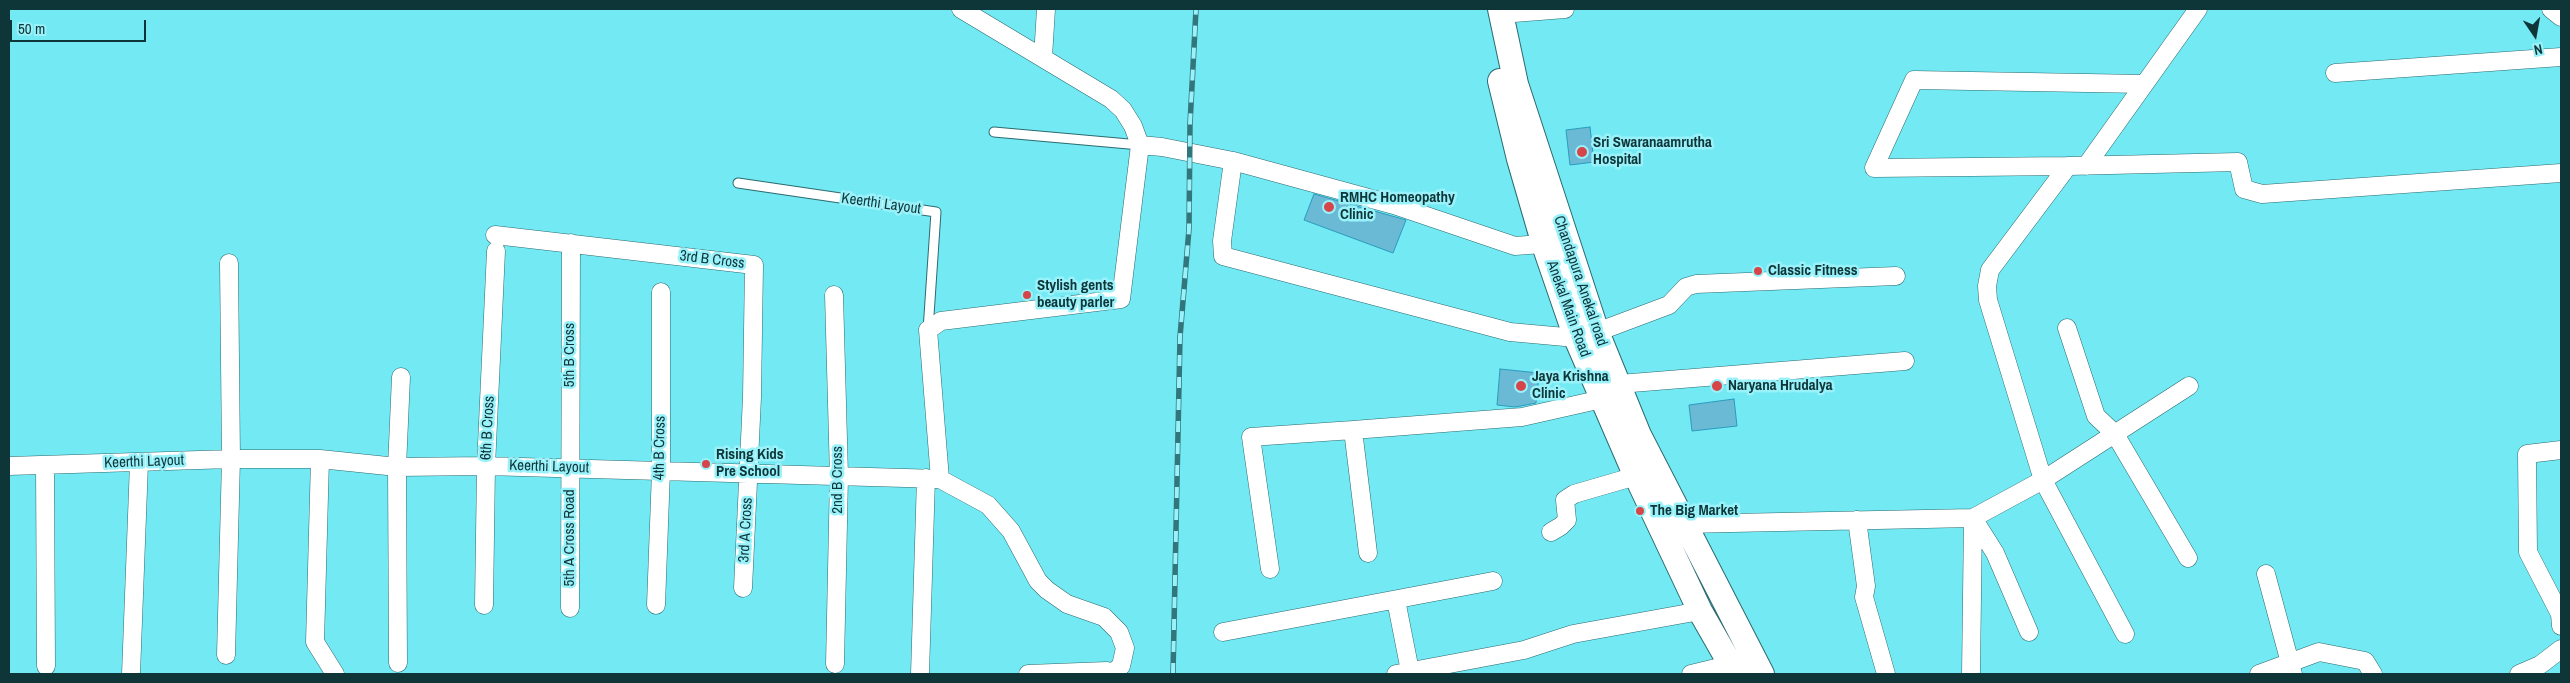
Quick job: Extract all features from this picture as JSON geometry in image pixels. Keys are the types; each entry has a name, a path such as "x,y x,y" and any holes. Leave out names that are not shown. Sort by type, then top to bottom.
{"main road":[{"name":"Anekal Main Road","path":"1495,11 1519,159 1555,243 1587,335 1611,392 1636,476 1700,612 1734,670"},
{"path":"1611,392 1639,435 1757,666"}],"street":[{"path":"935,326 1121,299 1140,145 1128,118 1111,99 961,9"},
{"path":"1043,57 1046,9"},
{"path":"1495,11 1565,9"},
{"path":"2125,634 2043,480 1988,300 1987,286 1990,270 2144,84 2198,9"},
{"path":"2551,9 2561,17"},
{"path":"2335,73 2561,57"},
{"path":"2144,84 1914,80 1874,168 2238,162 2244,189 2262,194 2561,173"},
{"path":"1140,145 1162,147 1233,161 1394,204 1514,246 1555,243"},
{"path":"1233,161 1222,241 1223,256 1510,332 1587,335 1669,305 1686,287 1696,284 1896,276"},
{"name":"3rd B Cross","path":"495,243 570,243 754,264 749,472"},
{"name":"6th B Cross","path":"484,605 486,466 495,243"},
{"name":"5th B Cross","path":"570,243 570,468"},
{"path":"226,655 231,459 229,263"},
{"name":"4th B Cross","path":"656,604 660,471 661,292"},
{"name":"2nd B Cross","path":"834,295 838,476 835,664"},
{"name":"Keerthi Layout","path":"9,466 231,459 320,459 397,467 486,466 933,478 935,326"},
{"path":"2067,328 2096,416 2115,434 2188,558"},
{"path":"1270,569 1251,437 1522,417 1611,392 1905,361"},
{"path":"398,663 397,467 400,377"},
{"path":"1684,524 1973,518 2043,480 2189,386"},
{"path":"1353,430 1368,553"},
{"path":"2561,450 2527,454 2527,464 2528,552 2560,614 2561,626"},
{"path":"320,459 315,642 335,674"},
{"path":"131,674 139,463"},
{"path":"44,465 46,666"},
{"name":"5th A Cross Road","path":"570,468 570,608"},
{"name":"3rd A Cross","path":"743,588 749,472"},
{"path":"1550,532 1567,520 1565,500 1574,494 1636,476"},
{"path":"920,674 933,478 988,505 1011,531 1038,581 1067,604 1104,617 1119,632 1125,648 1121,666 1111,674 1107,671 1028,674"},
{"path":"1973,518 1994,553 2029,632"},
{"path":"1971,674 1973,518"},
{"path":"1857,520 1866,586 1864,597 1886,674"},
{"path":"2266,574 2292,668"},
{"path":"1223,632 1493,581"},
{"path":"1396,600 1403,673 1524,650 1573,634 1700,612"},
{"path":"2519,674 2542,670 2561,649"},
{"path":"2259,674 2292,668 2319,652 2365,661 2373,674"},
{"path":"1691,674 1757,666"}],"lane":[{"path":"994,132 1140,145"},
{"name":"Keerthi Layout","path":"738,182 936,212 935,326"}],"building":[{"path":"1590,127 1594,162 1570,165 1566,130"},
{"path":"1314,194 1406,220 1393,253 1304,220"},
{"path":"1500,369 1539,373 1536,403 1515,407 1497,405"},
{"path":"1734,399 1737,426 1692,431 1689,405"}],"railway":[{"path":"1173,674 1180,337 1189,229 1190,124 1196,9"}],"place":[{"name":"Sri Swaranaamrutha Hospital","path":"1582,152"},
{"name":"RMHC Homeopathy Clinic","path":"1329,207"},
{"name":"Classic Fitness","path":"1758,271"},
{"name":"Stylish gents beauty parler","path":"1027,295"},
{"name":"Jaya Krishna Clinic","path":"1521,386"},
{"name":"Naryana Hrudalya","path":"1717,386"},
{"name":"Rising Kids Pre School","path":"706,464"},
{"name":"The Big Market","path":"1640,511"}]}
